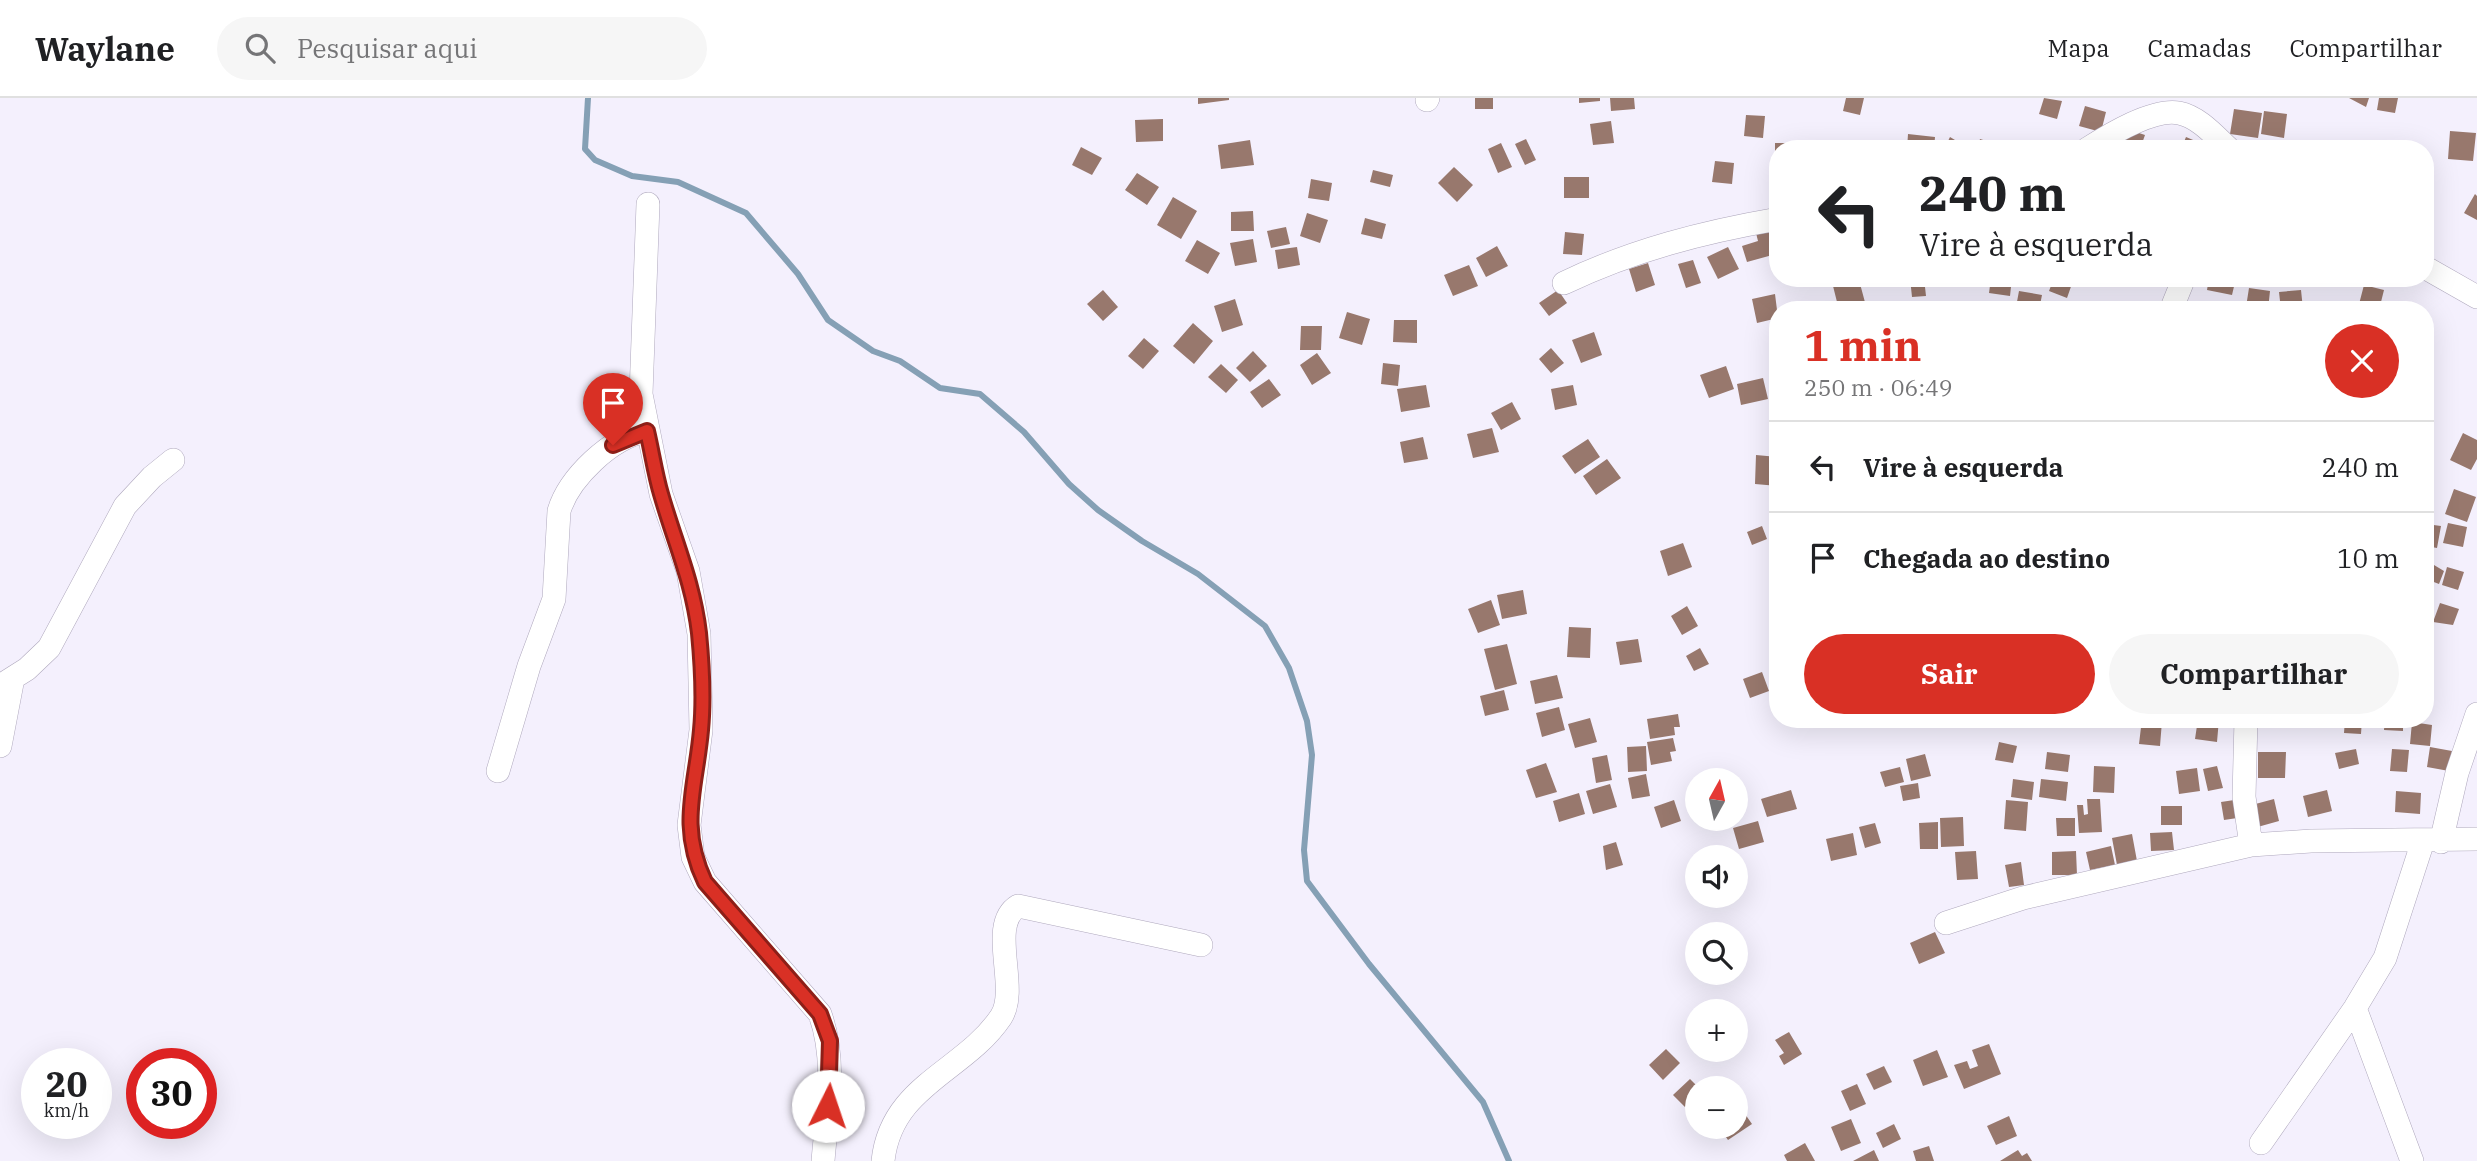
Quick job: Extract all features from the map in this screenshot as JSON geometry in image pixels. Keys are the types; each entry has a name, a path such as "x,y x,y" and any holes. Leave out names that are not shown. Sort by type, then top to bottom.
{"street":[{"path":"2102,140 2132,122 2178,112 2201,123 2219,140"},
{"path":"648,204 641,394 660,494 688,571 699,634 701,730 688,825 693,857 705,882 820,1014 830,1041 831,1079 823,1161"},
{"path":"1564,282 1605,263 1669,242 1769,221"},
{"path":"2434,273 2477,297"},
{"path":"498,771 529,666 554,599 559,512 563,498 576,478 613,445 647,431"},
{"path":"0,746 7,682 49,648 125,506 173,460"},
{"path":"2261,1143 2355,1008 2385,958 2432,842 2477,714"},
{"path":"2246,728 2244,797 2251,845"},
{"path":"1946,923 2023,898 2251,845 2311,841 2432,842 2477,839"},
{"path":"883,1161 884,1146 895,1117 923,1086 987,1034 1003,1014 1006,988 1005,922 1009,912 1018,906 1201,945"},
{"path":"2355,1008 2412,1161"}],"building":[{"path":"1198,98 1229,98 1229,100 1198,104"},
{"path":"1475,98 1493,98 1493,109 1475,109"},
{"path":"1579,98 1600,98 1600,101 1579,103"},
{"path":"1610,98 1634,98 1635,109 1611,111"},
{"path":"1846,98 1864,98 1860,115 1843,111"},
{"path":"2044,98 2062,101 2057,119 2039,114"},
{"path":"2349,98 2369,98 2366,107"},
{"path":"2379,98 2398,98 2395,113 2377,110"},
{"path":"2085,106 2106,112 2101,132 2079,126"},
{"path":"2234,109 2262,113 2258,138 2230,134"},
{"path":"2264,111 2287,114 2284,138 2261,134"},
{"path":"1746,115 1765,116 1763,138 1744,136"},
{"path":"1163,119 1163,141 1136,142 1135,120"},
{"path":"1611,121 1614,143 1593,145 1590,124"},
{"path":"2127,129 2145,135 2143,140 2124,140"},
{"path":"2450,131 2476,133 2473,161 2448,159"},
{"path":"1908,134 1935,137 1935,140 1908,140"},
{"path":"1526,139 1536,160 1525,165 1515,144"},
{"path":"1250,140 1254,165 1221,169 1218,145"},
{"path":"1501,143 1512,167 1498,173 1488,149"},
{"path":"1081,147 1102,158 1092,175 1072,165"},
{"path":"1715,161 1734,163 1732,184 1712,182"},
{"path":"1454,167 1473,185 1457,202 1438,183"},
{"path":"1373,170 1393,175 1390,187 1370,182"},
{"path":"1137,173 1159,187 1147,205 1125,190"},
{"path":"1564,177 1589,177 1589,198 1564,198"},
{"path":"1311,179 1332,183 1329,201 1308,198"},
{"path":"2475,194 2477,196 2477,220 2464,213"},
{"path":"1173,197 1197,211 1181,239 1157,225"},
{"path":"1253,211 1254,231 1231,231 1231,212"},
{"path":"1307,213 1328,220 1320,243 1300,236"},
{"path":"1365,218 1386,224 1382,239 1361,234"},
{"path":"1768,225 1769,256 1747,262 1742,246 1758,241 1755,229"},
{"path":"1286,227 1290,244 1271,248 1267,231"},
{"path":"1565,232 1584,234 1582,255 1563,254"},
{"path":"1253,239 1257,262 1235,266 1230,243"},
{"path":"1197,240 1220,253 1208,274 1185,261"},
{"path":"1497,246 1508,266 1486,277 1476,258"},
{"path":"1297,247 1300,265 1278,269 1275,250"},
{"path":"1728,247 1739,269 1718,279 1707,257"},
{"path":"1693,260 1701,283 1686,288 1678,264"},
{"path":"1648,263 1655,285 1636,292 1629,269"},
{"path":"1469,265 1478,286 1453,296 1444,275"},
{"path":"1833,287 1861,287 1865,301 1837,301"},
{"path":"1911,287 1925,287 1926,296 1912,297"},
{"path":"1990,287 2011,287 2010,296 1989,293"},
{"path":"2051,287 2071,287 2067,298 2049,291"},
{"path":"2208,287 2234,287 2232,295 2207,290"},
{"path":"2363,287 2384,290 2381,301 2360,301"},
{"path":"2249,288 2270,291 2269,301 2247,301"},
{"path":"1103,290 1118,307 1103,321 1087,304"},
{"path":"1558,290 1567,303 1549,316 1539,303"},
{"path":"2301,290 2302,301 2280,301 2279,292"},
{"path":"2019,291 2042,295 2041,301 2017,301"},
{"path":"1775,294 1776,301 1769,301 1769,320 1757,323 1752,299"},
{"path":"1235,299 1243,325 1222,332 1214,306"},
{"path":"1347,312 1370,319 1362,345 1339,338"},
{"path":"1394,320 1417,320 1417,343 1393,342"},
{"path":"1193,323 1213,341 1194,364 1173,346"},
{"path":"1301,326 1322,326 1321,350 1300,350"},
{"path":"1594,332 1602,355 1581,363 1572,340"},
{"path":"1144,338 1159,351 1143,369 1128,356"},
{"path":"1551,348 1564,363 1551,373 1539,359"},
{"path":"1253,351 1267,366 1250,382 1236,368"},
{"path":"1317,353 1331,373 1312,385 1300,365"},
{"path":"1383,363 1400,365 1398,386 1381,384"},
{"path":"1221,364 1238,380 1226,393 1208,377"},
{"path":"1726,366 1734,389 1709,398 1700,375"},
{"path":"1763,378 1768,399 1741,405 1737,384"},
{"path":"1269,379 1281,395 1262,408 1250,392"},
{"path":"1426,385 1430,407 1401,412 1397,389"},
{"path":"1573,385 1577,405 1555,410 1551,389"},
{"path":"1512,402 1521,419 1501,430 1491,413"},
{"path":"1492,428 1499,452 1473,458 1467,434"},
{"path":"2463,433 2477,440 2477,459 2471,470 2450,460"},
{"path":"1423,437 1428,459 1404,463 1400,442"},
{"path":"1588,439 1600,457 1575,474 1562,456"},
{"path":"1756,455 1769,456 1769,485 1755,484"},
{"path":"1607,459 1621,478 1596,495 1583,476"},
{"path":"2454,489 2476,497 2467,522 2445,514"},
{"path":"2448,523 2467,527 2463,547 2443,543"},
{"path":"2434,525 2441,526 2437,548 2434,547"},
{"path":"1762,526 1767,539 1752,545 1747,532"},
{"path":"1683,543 1692,567 1668,576 1660,551"},
{"path":"2434,565 2444,571 2439,584 2434,582"},
{"path":"2447,567 2464,572 2458,590 2442,585"},
{"path":"1523,590 1527,614 1502,619 1497,595"},
{"path":"1491,600 1500,625 1478,633 1468,609"},
{"path":"2440,603 2459,609 2453,625 2434,622"},
{"path":"1687,606 1698,626 1682,635 1671,616"},
{"path":"1569,627 1591,628 1590,658 1567,657"},
{"path":"1638,639 1642,662 1620,665 1616,642"},
{"path":"1507,644 1517,684 1495,690 1484,649"},
{"path":"1700,648 1709,664 1694,671 1686,656"},
{"path":"1762,672 1769,691 1750,698 1743,679"},
{"path":"1557,675 1563,698 1535,704 1530,681"},
{"path":"1504,690 1509,710 1485,716 1480,696"},
{"path":"1559,707 1565,730 1542,737 1536,713"},
{"path":"1678,714 1680,727 1674,727 1675,735 1650,739 1647,719"},
{"path":"1590,718 1597,742 1575,748 1568,724"},
{"path":"2141,728 2161,728 2160,746 2139,744"},
{"path":"2197,728 2218,728 2217,742 2195,739"},
{"path":"2344,728 2361,728 2361,734 2344,733"},
{"path":"2384,728 2403,728 2403,731"},
{"path":"2411,728 2432,728 2430,746 2410,744"},
{"path":"1673,738 1676,751 1670,752 1672,761 1651,765 1647,742"},
{"path":"1999,742 2017,746 2013,763 1995,760"},
{"path":"1646,746 1647,771 1628,772 1627,747"},
{"path":"2430,747 2452,751 2449,771 2427,767"},
{"path":"2356,749 2359,764 2339,769 2335,753"},
{"path":"2392,749 2409,750 2407,772 2390,771"},
{"path":"2047,752 2070,755 2068,772 2045,769"},
{"path":"2258,752 2286,752 2285,778 2258,778"},
{"path":"1925,754 1931,776 1911,781 1906,759"},
{"path":"1607,755 1612,780 1596,783 1592,758"},
{"path":"1546,763 1557,792 1536,798 1526,770"},
{"path":"2094,766 2115,767 2114,793 2093,792"},
{"path":"2217,766 2223,788 2208,791 2203,769"},
{"path":"1900,767 1904,782 1885,787 1880,772"},
{"path":"2197,768 2200,791 2179,794 2176,771"},
{"path":"1646,774 1650,796 1632,799 1628,778"},
{"path":"2013,779 2034,782 2032,800 2011,797"},
{"path":"2041,779 2068,782 2066,801 2039,797"},
{"path":"1918,783 1920,798 1903,801 1900,786"},
{"path":"1610,784 1617,807 1593,814 1586,791"},
{"path":"1791,790 1797,809 1767,817 1761,799"},
{"path":"2327,790 2332,811 2308,817 2303,796"},
{"path":"2396,791 2421,793 2420,814 2395,812"},
{"path":"1579,793 1585,814 1559,822 1553,801"},
{"path":"2087,799 2100,799 2102,832 2079,833 2077,805 2083,805 2084,815 2088,814"},
{"path":"2241,799 2244,817 2224,820 2221,802"},
{"path":"2274,799 2279,821 2254,828 2248,806"},
{"path":"1674,800 1681,821 1661,828 1654,807"},
{"path":"2006,800 2028,802 2026,831 2004,829"},
{"path":"2161,806 2182,806 2182,825 2161,825"},
{"path":"1963,817 1964,846 1941,847 1940,818"},
{"path":"2056,818 2075,818 2075,836 2057,836"},
{"path":"1758,821 1764,842 1748,846 1738,845 1734,831 1748,831 1748,824"},
{"path":"1938,822 1938,849 1920,849 1919,823"},
{"path":"1875,823 1881,843 1865,848 1859,827"},
{"path":"2172,832 2174,850 2151,851 2150,833"},
{"path":"1853,833 1857,855 1831,861 1826,839"},
{"path":"2132,834 2137,861 2117,865 2112,838"},
{"path":"1616,842 1623,865 1606,870 1603,846"},
{"path":"2111,846 2115,865 2090,870 2086,852"},
{"path":"1976,851 1978,879 1957,880 1955,852"},
{"path":"2076,851 2077,875 2052,875 2052,852"},
{"path":"2021,862 2024,885 2009,887 2005,865"},
{"path":"1935,932 1945,953 1919,964 1910,943"},
{"path":"1789,1032 1802,1054 1784,1065 1779,1056 1784,1053 1775,1040"},
{"path":"1989,1044 2001,1074 1964,1089 1954,1065 1967,1061 1970,1069 1978,1066 1972,1050"},
{"path":"1666,1049 1680,1063 1663,1080 1649,1065"},
{"path":"1937,1050 1948,1077 1923,1086 1913,1060"},
{"path":"1884,1066 1892,1082 1874,1090 1866,1074"},
{"path":"1685,1084 1685,1107 1673,1095"},
{"path":"1857,1084 1866,1104 1850,1111 1841,1091"},
{"path":"2009,1116 2017,1136 1996,1145 1987,1126"},
{"path":"1851,1119 1861,1143 1841,1151 1831,1127"},
{"path":"1894,1124 1901,1139 1883,1148 1876,1133"},
{"path":"1805,1143 1815,1161 1787,1161 1784,1155"},
{"path":"1929,1146 1934,1161 1916,1161 1913,1151"},
{"path":"1874,1150 1879,1161 1853,1161"},
{"path":"2018,1150 2022,1156 2027,1153 2032,1161 2000,1161"}],"waterway":[{"path":"588,98 585,149 595,160 632,176 678,182 746,213 798,274 828,320 873,351 900,361 940,388 980,394 1024,432 1069,484 1098,510 1142,541 1198,574 1265,626 1289,668 1307,721 1312,755 1304,850 1307,881 1369,964 1483,1102 1509,1161"}],"route":[{"path":"613,445 647,431 660,494 688,571 699,634 701,698 701,730 688,825 693,857 705,882 752,932 820,1014 830,1041 831,1079 828,1106"}]}
